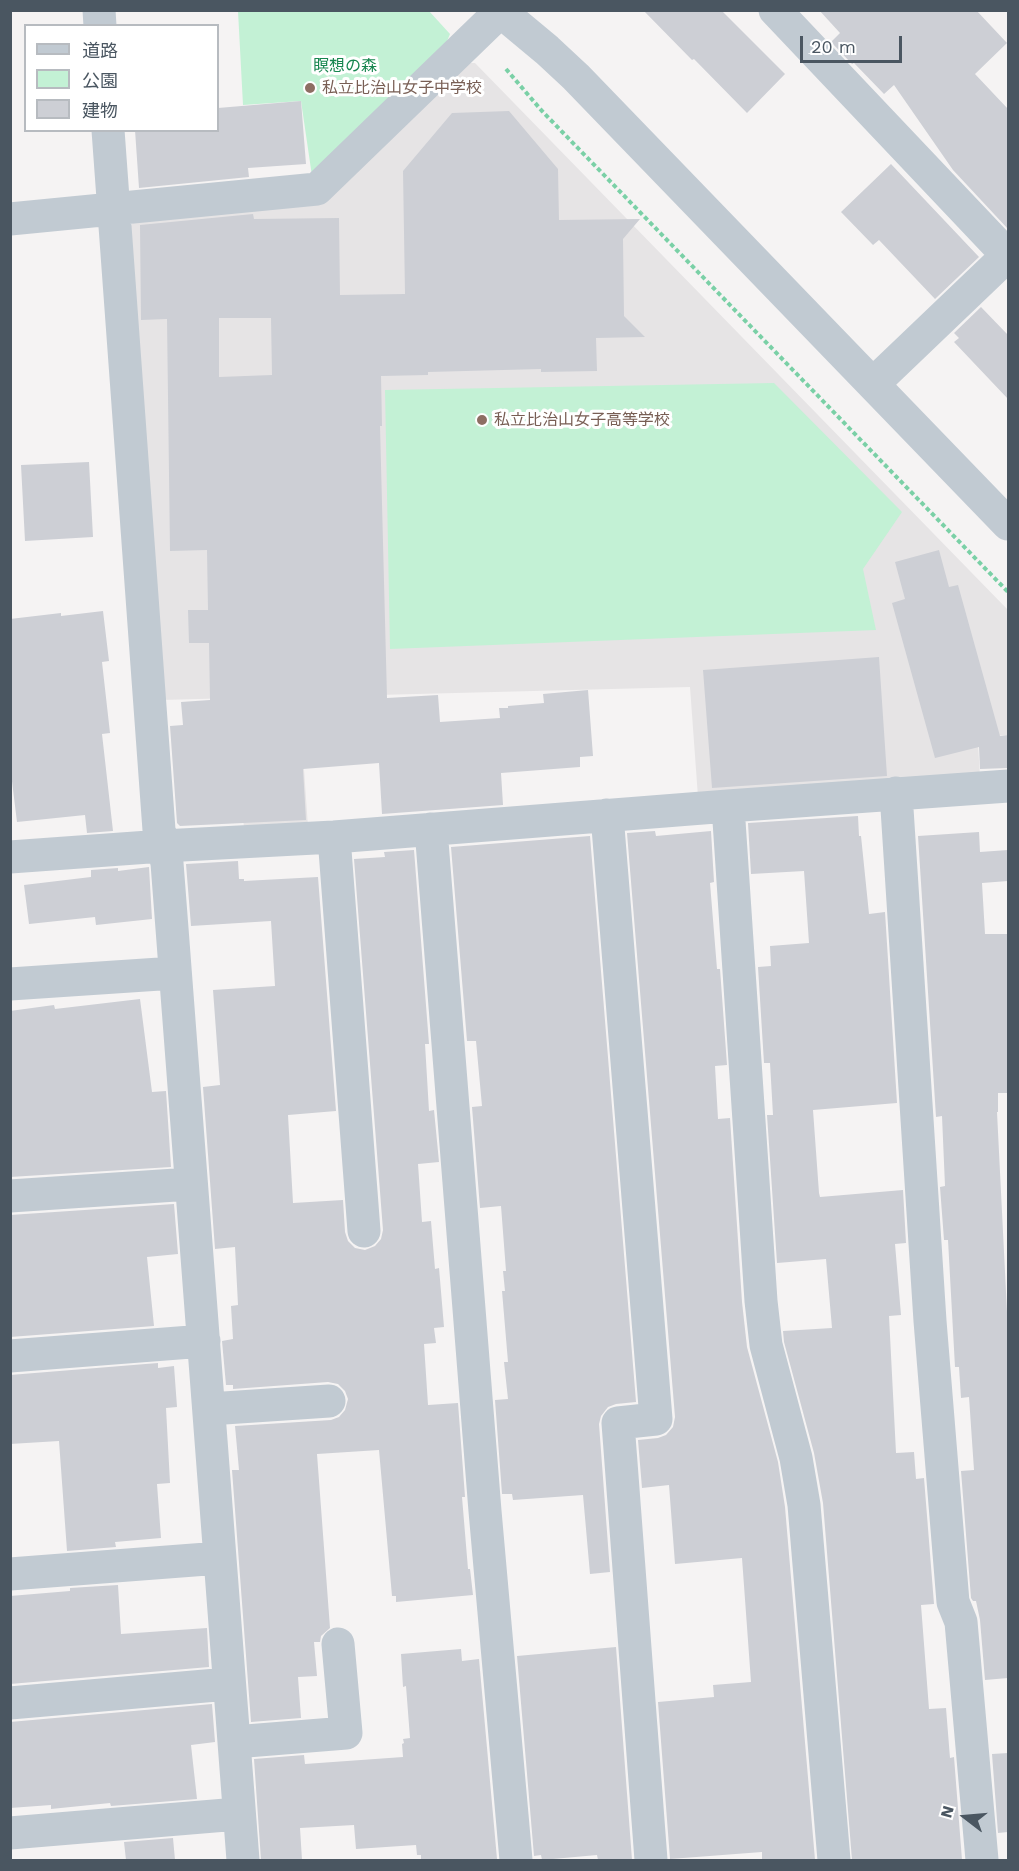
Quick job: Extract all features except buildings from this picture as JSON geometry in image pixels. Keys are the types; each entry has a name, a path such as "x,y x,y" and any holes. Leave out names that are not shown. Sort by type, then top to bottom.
{"street":[{"path":"775,10 1008,256 873,384"},
{"path":"10,219 317,189 501,11 576,77 1008,524"},
{"path":"108,132 159,830 167,863 243,1860"},
{"path":"10,857 334,837 1008,786"},
{"path":"896,793 931,1332 953,1602 961,1622 982,1860"},
{"path":"728,806 761,1301 766,1345 796,1458 804,1505 834,1860"},
{"path":"607,815 656,1419 618,1423 651,1860"},
{"path":"430,829 485,1511 516,1860"},
{"path":"334,837 364,1232"},
{"path":"10,984 175,973"},
{"path":"10,1196 191,1184"},
{"path":"10,1356 204,1341"},
{"path":"209,1409 329,1401"},
{"path":"10,1574 220,1558"},
{"path":"234,1742 346,1733 338,1644"},
{"path":"10,1703 228,1684"},
{"path":"10,1833 238,1814"}],"path":[{"path":"506,69 542,111 1008,592"}],"shaded area":[{"name":"私立比治山女子高等学校","path":"467,63 475,63 1008,610 1008,735 988,736 978,744 980,777 698,797 690,687 299,697 308,827 244,830 236,698 161,700 128,230 137,217 322,203"}],"green space":[{"name":"瞑想の森","path":"238,11 429,11 450,34 445,46 312,176 301,101 243,105"},
{"path":"774,383 902,512 863,569 876,630 390,649 385,390"}],"place":[{"name":"私立比治山女子中学校","path":"310,88"},
{"name":"私立比治山女子高等学校","path":"482,420"}]}
